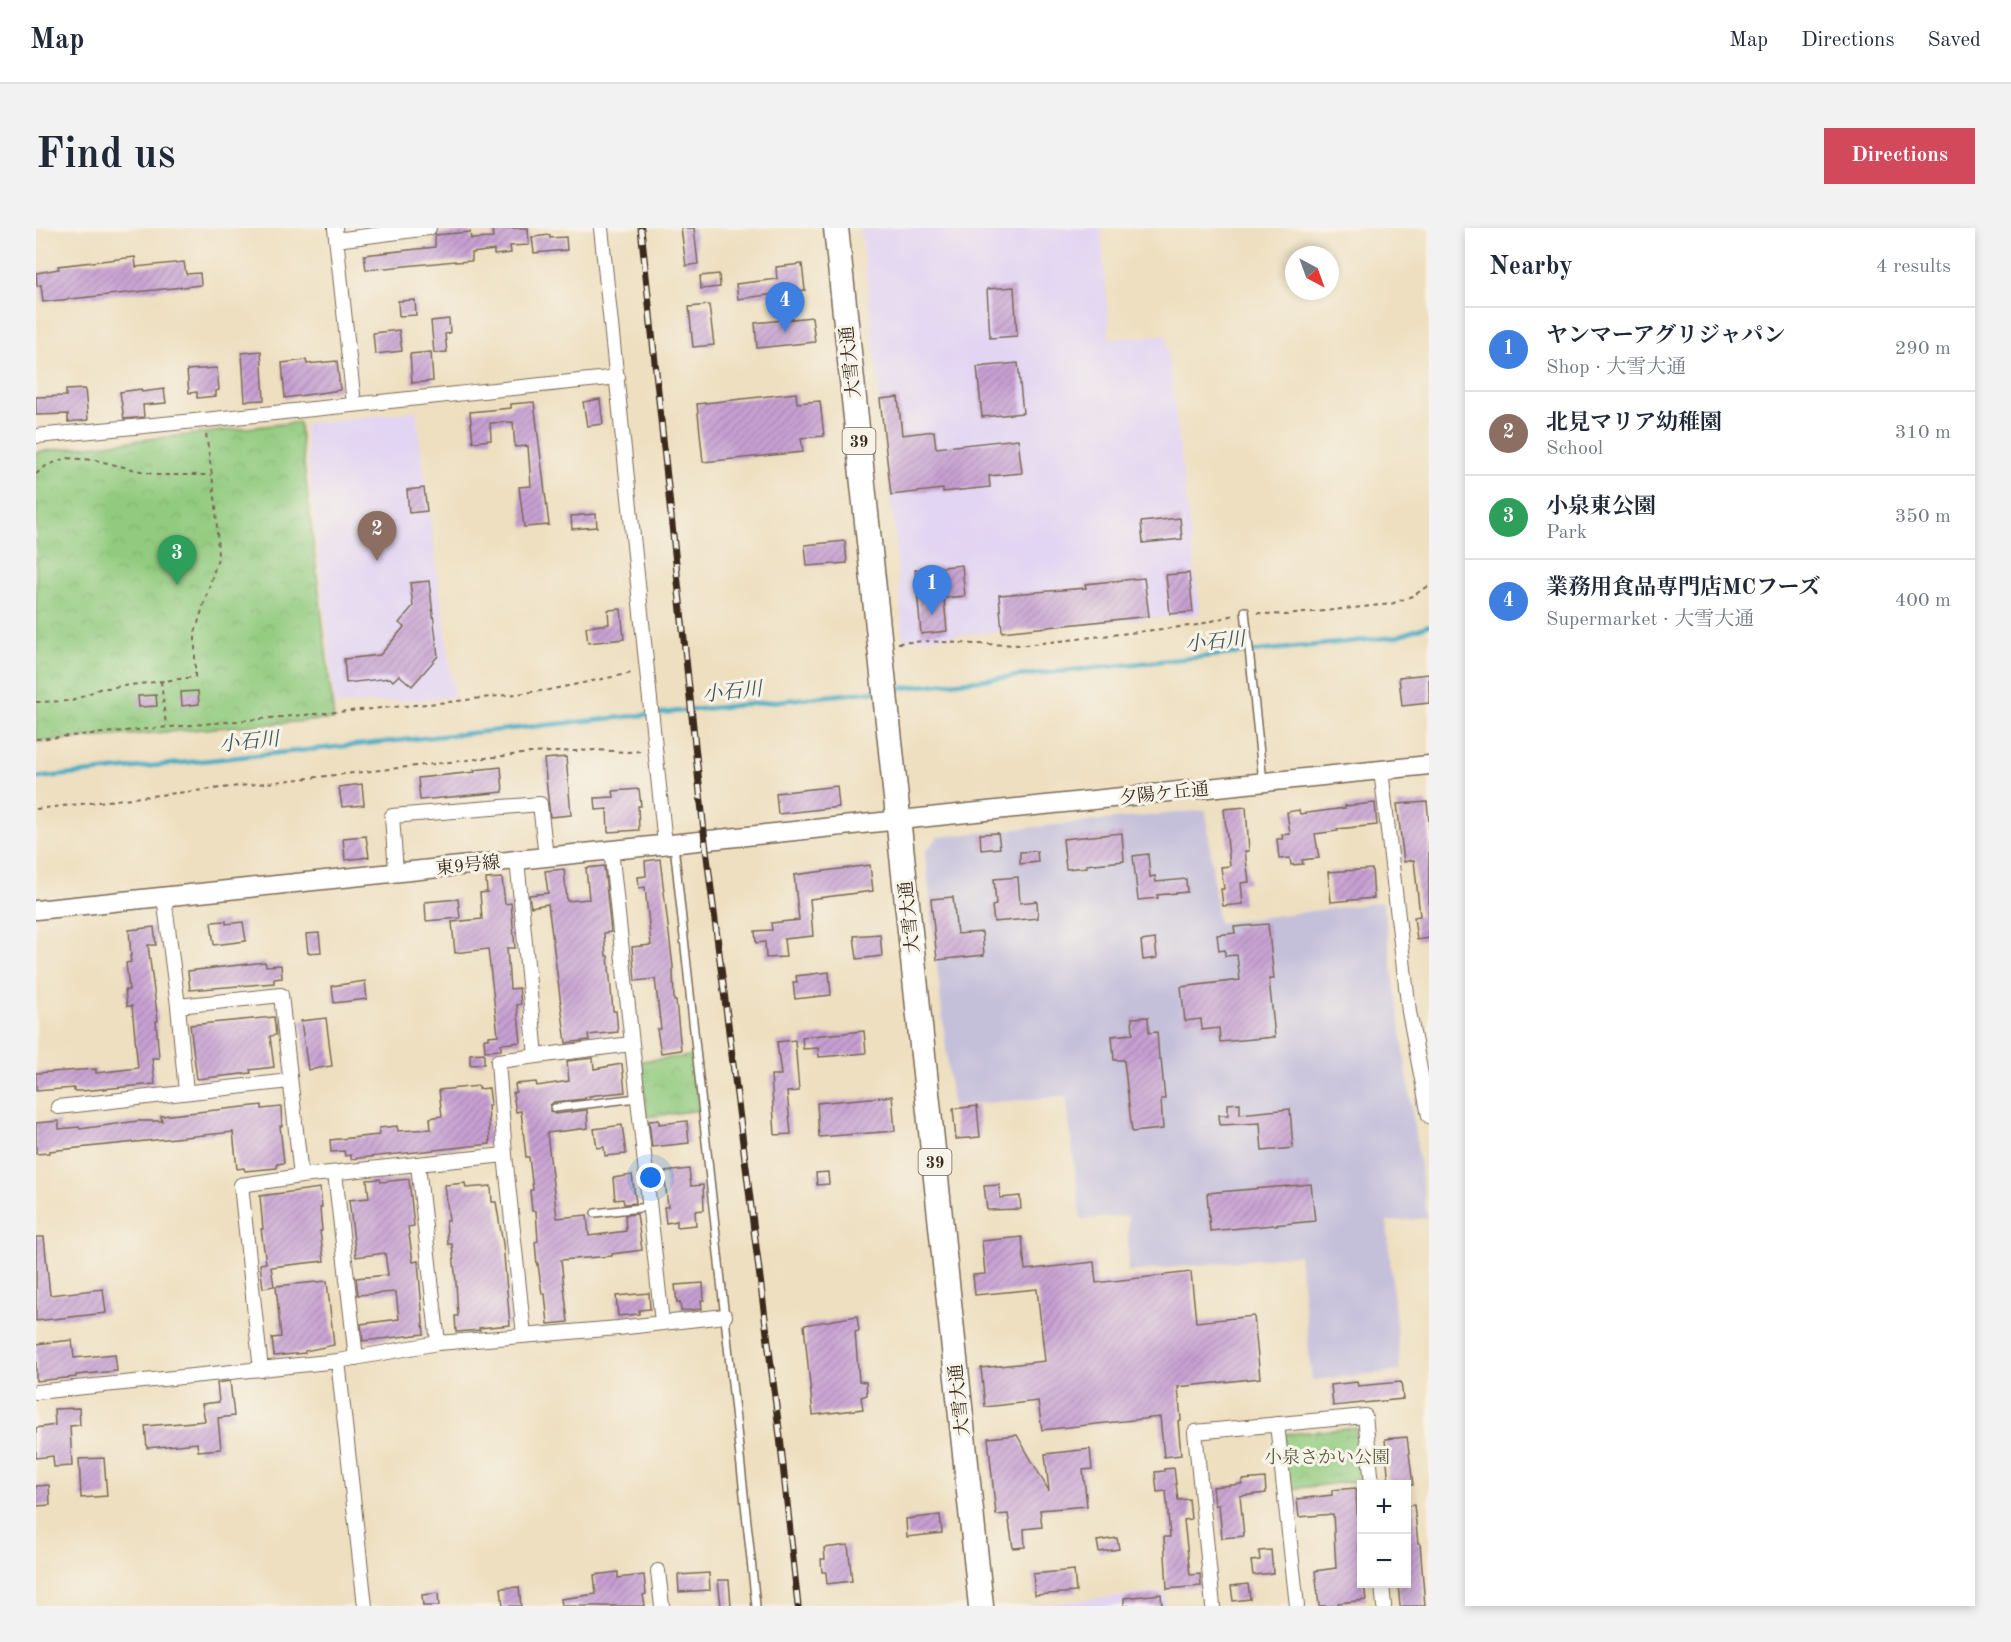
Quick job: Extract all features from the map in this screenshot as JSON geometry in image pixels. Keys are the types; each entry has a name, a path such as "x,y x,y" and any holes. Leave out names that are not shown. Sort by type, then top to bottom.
{"highway":[{"name":"大雪大通","path":"836,228 889,649 888,718 981,1606"}],"street":[{"path":"354,404 336,234 429,228"},
{"path":"601,228 649,682 651,745 669,843"},
{"path":"36,436 204,421 618,377"},
{"name":"夕陽ケ丘通","path":"899,820 1429,765"},
{"path":"1381,770 1409,1012 1429,1116"},
{"path":"396,872 392,816 540,804 546,857"},
{"name":"東9号線","path":"36,910 899,820"},
{"path":"611,849 662,1322"},
{"path":"517,861 536,1056"},
{"path":"164,897 186,1092"},
{"path":"178,1006 281,995 301,1176"},
{"path":"524,1335 505,1155 498,1061 631,1044"},
{"path":"58,1107 290,1081"},
{"path":"261,1370 241,1185 301,1176 505,1155"},
{"path":"418,1165 438,1343"},
{"path":"335,1173 356,1358"},
{"path":"36,1392 338,1361 438,1343 618,1328 725,1316"},
{"path":"338,1361 365,1606"},
{"path":"1213,1606 1195,1432 1365,1416 1371,1480"},
{"path":"1277,1424 1297,1606"},
{"path":"658,1571 662,1606"},
{"path":"1382,1588 1384,1606"}],"lane":[{"path":"1245,611 1263,782"},
{"path":"669,843 725,1316 756,1606"},
{"path":"555,1108 637,1098"},
{"path":"595,1213 649,1207"}],"path":[{"path":"36,702 72,701 99,689 195,676 195,633 218,558 216,504 204,421"},
{"path":"36,474 46,466 66,458 95,460 157,475 211,475"},
{"path":"889,649 925,641 1025,645 1197,625 1245,611 1285,615 1391,604 1429,586"},
{"path":"36,739 449,702 548,690 638,671"},
{"path":"161,681 166,727"},
{"path":"36,809 530,753 597,750 627,752 651,745"}],"shaded area":[{"path":"861,228 1101,228 1110,339 1166,335 1200,614 903,640 896,544"},
{"path":"416,411 454,697 335,705 304,424"},
{"path":"1206,810 1218,923 1383,902 1427,1218 1387,1222 1400,1371 1312,1380 1299,1255 1128,1272 1128,1216 1081,1219 1066,1096 952,1106 925,852 938,837"},
{"path":"1165,1592 1166,1606 1020,1606"}],"green space":[{"path":"299,422 334,719 36,742 36,452"},
{"path":"693,1056 699,1110 647,1117 641,1061"},
{"name":"小泉さかい公園","path":"1356,1428 1363,1480 1290,1489 1284,1434"}],"building":[{"path":"528,228 529,245 510,246 511,253 494,255 494,250 472,253 472,261 366,270 364,255 435,247 435,235 470,232 471,239 493,238 492,229"},
{"path":"681,228 694,228 698,264 686,266"},
{"path":"550,235 550,238 566,237 567,250 534,253 532,237"},
{"path":"135,257 136,267 184,262 186,274 200,273 201,285 43,302 41,285 37,286 36,273 59,269 58,266"},
{"path":"802,264 805,290 738,299 736,284 777,279 776,267"},
{"path":"719,274 720,287 701,289 700,276"},
{"path":"1014,287 1017,336 990,338 987,289"},
{"path":"415,300 416,315 399,316 398,301"},
{"path":"709,305 714,345 693,347 689,307"},
{"path":"812,317 815,342 757,348 755,323"},
{"path":"449,319 450,333 445,334 447,352 434,353 431,321"},
{"path":"399,330 402,351 375,354 373,333"},
{"path":"261,351 264,400 245,401 242,353"},
{"path":"431,352 433,381 412,383 410,354"},
{"path":"306,360 307,364 337,361 340,390 285,398 282,363"},
{"path":"1018,363 1023,413 982,417 977,367"},
{"path":"217,368 219,390 216,391 216,396 197,398 197,392 189,393 187,370"},
{"path":"85,389 88,420 68,422 68,414 36,415 36,397 66,396 66,390"},
{"path":"141,389 142,392 164,389 166,403 143,405 144,417 124,419 120,392"},
{"path":"796,393 797,403 820,401 824,436 801,438 803,452 703,462 697,404"},
{"path":"898,397 902,435 934,431 936,448 1018,439 1022,473 989,476 990,487 891,495 880,399"},
{"path":"600,399 603,424 587,426 583,402"},
{"path":"534,402 549,525 524,527 519,487 531,486 528,446 515,447 513,422 490,423 491,440 473,442 470,412 511,408 511,404"},
{"path":"424,488 427,511 409,513 407,490"},
{"path":"596,514 597,527 572,529 571,516"},
{"path":"1180,518 1182,539 1143,543 1141,522"},
{"path":"845,541 847,563 807,566 805,545"},
{"path":"962,565 965,596 944,598 947,631 921,634 915,570"},
{"path":"1189,573 1193,612 1170,614 1166,575"},
{"path":"1144,578 1149,616 1002,632 999,595 1086,588 1085,584"},
{"path":"429,581 438,656 412,686 399,675 393,681 390,678 346,683 344,659 380,655 404,627 399,623 413,606 410,583"},
{"path":"621,609 624,639 588,643 586,627 609,624 608,610"},
{"path":"1429,674 1429,703 1402,706 1399,677"},
{"path":"198,691 199,704 182,706 181,692"},
{"path":"156,695 157,706 139,707 138,696"},
{"path":"566,757 571,815 550,817 544,759"},
{"path":"501,767 503,792 420,800 418,778"},
{"path":"362,784 364,805 342,807 339,787"},
{"path":"837,786 839,807 778,814 776,793"},
{"path":"639,789 641,806 638,806 639,830 608,832 607,809 596,810 595,798 614,797 613,791"},
{"path":"1427,802 1429,938 1417,940 1414,917 1420,916 1414,860 1404,862 1397,804"},
{"path":"1375,803 1377,825 1315,834 1319,858 1302,860 1303,864 1291,865 1290,858 1279,859 1277,839 1283,839 1282,835 1290,834 1287,812 1299,810 1300,814"},
{"path":"1246,807 1249,851 1245,851 1249,882 1241,883 1243,904 1223,906 1221,889 1224,889 1221,867 1230,866 1224,809"},
{"path":"998,833 1000,848 981,850 980,834"},
{"path":"1122,833 1124,861 1066,869 1063,839"},
{"path":"366,836 369,857 345,860 343,838"},
{"path":"1037,851 1038,862 1020,864 1020,852"},
{"path":"1148,854 1150,877 1155,876 1156,882 1186,879 1187,892 1157,895 1158,898 1138,900 1133,856"},
{"path":"660,859 681,1050 661,1053 657,1029 661,1029 655,979 635,981 632,947 651,945 645,887 639,888 638,877 646,876 645,861"},
{"path":"870,865 873,891 810,899 813,936 784,939 786,957 766,958 765,942 756,943 755,931 772,930 771,923 799,920 794,875"},
{"path":"604,866 611,932 604,933 613,1011 616,1011 618,1032 588,1035 589,1040 566,1043 548,904 531,907 529,895 548,893 545,871 564,869 567,901 589,899 586,868"},
{"path":"1372,869 1374,898 1331,902 1328,872"},
{"path":"1018,877 1020,903 1037,901 1038,918 994,922 992,906 996,905 994,879"},
{"path":"502,878 505,904 511,903 515,948 507,948 510,989 519,988 521,1004 517,1005 521,1042 501,1044 501,1050 485,1051 484,1039 498,1035 488,949 455,953 452,922 482,919 480,893 487,892 486,879"},
{"path":"953,897 957,934 982,932 984,955 937,960 931,899"},
{"path":"458,899 460,918 426,921 425,902"},
{"path":"226,921 226,924 243,922 246,941 214,945 211,922"},
{"path":"1268,924 1274,979 1269,979 1275,1037 1220,1042 1219,1028 1202,1030 1201,1019 1185,1021 1181,987 1240,980 1237,955 1225,956 1225,950 1219,951 1217,935 1235,933 1234,927"},
{"path":"154,927 156,945 148,945 158,1021 156,1021 159,1058 152,1058 155,1084 81,1091 74,1091 74,1088 36,1091 36,1073 96,1069 96,1073 138,1068 132,1006 127,1006 125,990 129,990 126,963 131,962 129,930"},
{"path":"319,933 321,952 308,953 306,934"},
{"path":"880,934 882,956 857,959 854,936"},
{"path":"1155,939 1157,958 1143,960 1141,941"},
{"path":"265,962 266,966 281,965 282,978 274,979 274,983 190,990 188,971"},
{"path":"829,972 831,995 795,999 793,982 797,982 796,976"},
{"path":"365,981 367,999 334,1003 332,986"},
{"path":"274,1017 276,1035 270,1036 274,1067 250,1070 251,1073 197,1079 190,1025"},
{"path":"1148,1017 1149,1033 1157,1032 1159,1059 1161,1059 1165,1099 1161,1099 1163,1129 1132,1132 1124,1060 1114,1060 1112,1036 1133,1034 1132,1018"},
{"path":"326,1018 332,1066 308,1070 301,1021"},
{"path":"864,1031 866,1053 819,1057 818,1048 803,1049 802,1037"},
{"path":"795,1040 799,1091 787,1092 791,1134 775,1135 771,1075 781,1075 777,1042"},
{"path":"484,1053 484,1064 470,1065 470,1054"},
{"path":"593,1058 594,1069 622,1064 625,1092 554,1102 550,1105 550,1111 555,1114 587,1110 588,1128 547,1133 557,1218 587,1215 589,1236 626,1231 625,1215 637,1214 642,1250 612,1254 612,1256 561,1260 568,1322 548,1324 545,1294 542,1294 537,1265 536,1211 532,1211 530,1190 533,1190 529,1157 526,1157 521,1111 516,1112 513,1093 516,1092 515,1084 536,1082 537,1086 569,1081 567,1061"},
{"path":"479,1086 479,1089 489,1088 490,1144 351,1159 351,1155 345,1156 344,1151 331,1152 330,1140 379,1135 379,1128 397,1126 398,1131 431,1129 430,1118 442,1116 439,1090"},
{"path":"892,1096 895,1131 819,1137 817,1103"},
{"path":"1240,1103 1240,1114 1290,1109 1293,1148 1262,1151 1260,1123 1220,1125 1219,1115 1228,1115 1228,1104"},
{"path":"262,1105 262,1109 281,1107 282,1126 280,1126 284,1163 277,1164 277,1168 245,1171 244,1168 237,1169 233,1132 36,1154 36,1123 59,1121 59,1129 79,1127 80,1129 138,1121 162,1121 161,1116"},
{"path":"977,1106 980,1137 956,1139 953,1109"},
{"path":"659,1120 659,1124 687,1121 689,1143 652,1147 649,1121"},
{"path":"622,1125 626,1154 605,1156 604,1147 597,1148 594,1129"},
{"path":"689,1169 691,1186 703,1185 704,1210 695,1211 696,1225 677,1227 677,1221 666,1223 664,1207 668,1207 664,1172"},
{"path":"828,1172 829,1184 817,1185 816,1173"},
{"path":"632,1175 636,1203 624,1204 623,1199 615,1200 613,1178"},
{"path":"380,1179 381,1182 409,1179 414,1226 408,1227 413,1262 418,1261 424,1334 363,1341 361,1324 399,1319 396,1292 358,1295 356,1278 388,1275 385,1253 356,1257 349,1200 369,1198 367,1180"},
{"path":"465,1183 466,1188 491,1186 492,1202 496,1202 503,1244 510,1325 456,1332 455,1316 458,1316 456,1282 452,1244 448,1244 446,1221 449,1221 445,1185"},
{"path":"1311,1184 1315,1221 1210,1231 1207,1193"},
{"path":"999,1185 1000,1198 1020,1196 1021,1209 987,1210 984,1186"},
{"path":"320,1188 322,1231 320,1231 324,1261 271,1267 274,1286 263,1288 260,1264 266,1263 261,1229 263,1229 260,1196"},
{"path":"36,1237 44,1237 50,1295 103,1289 106,1313 36,1321"},
{"path":"1022,1237 1025,1270 1094,1262 1096,1283 1191,1272 1196,1322 1254,1316 1260,1378 1178,1387 1181,1455 1164,1457 1160,1417 1042,1430 1038,1401 985,1407 981,1368 1045,1361 1037,1289 975,1295 973,1275 985,1274 982,1241"},
{"path":"327,1281 334,1345 305,1351 305,1353 274,1356 272,1338 281,1337 276,1286"},
{"path":"703,1283 702,1309 681,1311 680,1302 677,1303 675,1285"},
{"path":"649,1293 650,1309 639,1310 639,1314 618,1316 616,1296"},
{"path":"857,1316 859,1331 855,1332 859,1381 866,1382 867,1395 861,1397 863,1409 813,1415 804,1325"},
{"path":"72,1340 74,1358 115,1354 117,1371 36,1381 36,1344"},
{"path":"230,1381 234,1416 218,1418 221,1449 198,1451 197,1443 147,1448 145,1426 205,1421 202,1404 219,1402 217,1383"},
{"path":"1357,1382 1358,1386 1401,1382 1403,1399 1333,1406 1331,1385"},
{"path":"79,1408 80,1425 70,1426 72,1466 54,1467 53,1456 36,1458 36,1428 55,1425 54,1409"},
{"path":"1017,1435 1049,1491 1045,1454 1090,1449 1092,1469 1083,1470 1087,1506 1040,1510 1042,1527 1024,1529 1025,1547 1013,1548 1008,1514 996,1515 988,1438"},
{"path":"1407,1437 1413,1485 1411,1485 1411,1480 1389,1480 1385,1439"},
{"path":"104,1458 107,1496 81,1498 79,1459"},
{"path":"1174,1468 1178,1500 1189,1499 1191,1519 1184,1520 1190,1575 1200,1574 1201,1586 1167,1589 1164,1537 1170,1537 1166,1491 1157,1492 1155,1472"},
{"path":"1265,1478 1266,1493 1240,1496 1244,1536 1222,1538 1219,1505 1215,1505 1213,1487 1242,1484 1242,1480"},
{"path":"49,1485 50,1505 36,1506 36,1486"},
{"path":"1356,1488 1357,1588 1364,1588 1366,1600 1338,1603 1338,1606 1319,1606 1315,1571 1336,1568 1333,1514 1299,1517 1297,1499 1332,1495 1332,1490"},
{"path":"1411,1505 1414,1505 1418,1543 1420,1543 1425,1606 1400,1606 1398,1588 1411,1588"},
{"path":"940,1515 942,1533 907,1537 906,1519"},
{"path":"1117,1538 1119,1549 1099,1552 1097,1541"},
{"path":"848,1545 852,1581 827,1584 826,1572 822,1572 821,1559 825,1559 824,1548"},
{"path":"1271,1550 1273,1573 1253,1575 1251,1561 1260,1560 1259,1551"},
{"path":"1074,1570 1076,1592 1035,1595 1033,1574"},
{"path":"618,1572 618,1578 644,1575 645,1606 562,1606 561,1599 596,1594 594,1575"},
{"path":"709,1573 710,1590 679,1592 678,1575"},
{"path":"718,1580 729,1580 731,1606 721,1606"},
{"path":"1248,1584 1250,1599 1233,1601 1231,1586"},
{"path":"519,1587 521,1606 503,1606 501,1588"},
{"path":"438,1593 439,1606 423,1606 422,1595"},
{"path":"1161,1594 1162,1606 1124,1606 1124,1598"}],"waterway":[{"name":"小石川","path":"891,689 1395,637 1429,625"},
{"name":"小石川","path":"36,778 876,691"}],"railway":[{"path":"641,228 705,841 780,1437 798,1606"}],"place":[{"name":"業務用食品専門店MCフーズ","path":"785,332"},
{"name":"北見マリア幼稚園","path":"377,561"},
{"name":"小泉東公園","path":"177,585"},
{"name":"ヤンマーアグリジャパン","path":"932,615"}]}
